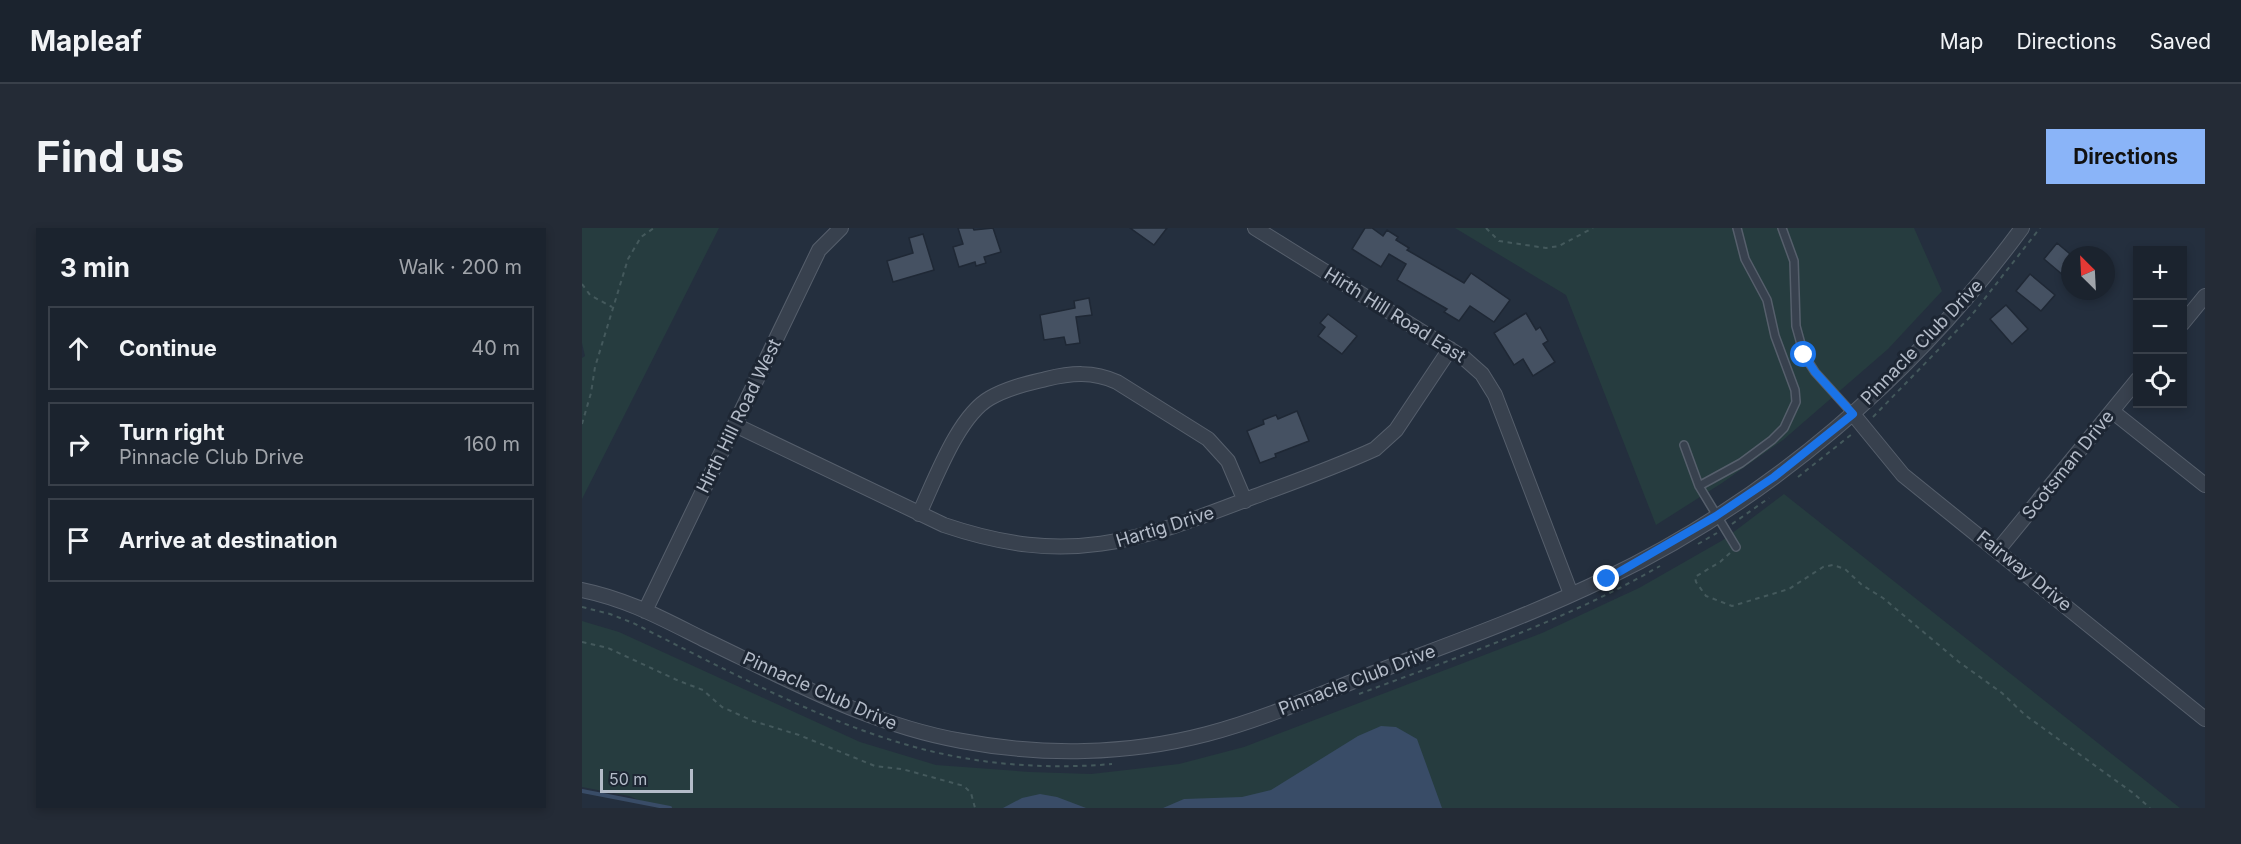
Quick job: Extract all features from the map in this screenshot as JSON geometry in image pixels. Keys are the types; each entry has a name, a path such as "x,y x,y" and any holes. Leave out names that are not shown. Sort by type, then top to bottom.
{"street":[{"name":"Hirth Hill Road West","path":"645,610 819,250 841,228"},
{"name":"Hirth Hill Road East","path":"1256,228 1473,365 1495,395 1571,594"},
{"name":"Pinnacle Club Drive","path":"582,590 633,604 819,694 864,714 911,730 1010,749 1057,751 1110,750 1203,735 1254,720 1513,620 1607,579 1716,516 1774,477 1853,414 1922,349 1988,274 2022,228"},
{"path":"2187,318 2205,296"},
{"name":"Hartig Drive","path":"735,425 919,514 971,534 1029,546 1088,546 1147,536 1179,526 1375,449 1396,430 1450,349"},
{"path":"919,514 959,432 977,407 1009,388 1078,373 1108,378 1117,382 1208,439 1228,461 1245,501"},
{"name":"Scotsman Drive","path":"1998,550 2133,386"},
{"path":"2112,411 2205,485"},
{"name":"Fairway Drive","path":"1853,414 1904,475 2205,719"}],"lane":[{"path":"1699,486 1741,463 1772,440 1784,428 1796,402 1795,390 1775,336 1767,300 1745,260 1737,228"},
{"path":"1782,228 1794,261 1796,326 1804,355 1815,372 1853,414"},
{"path":"1684,446 1699,486 1736,547"}],"path":[{"path":"582,424 591,393 595,367 628,259 641,237 654,228"},
{"path":"1486,228 1499,240 1546,248 1559,246 1593,228"},
{"path":"1791,482 1863,425 1912,378 1971,316 2040,228"},
{"path":"582,284 590,295 612,307"},
{"path":"1694,547 1772,496"},
{"path":"1736,547 1720,562 1695,577 1706,596 1732,606 1789,589 1823,567 1833,565 1845,569 1959,662 2002,693 2025,715 2133,793 2150,808"},
{"path":"1351,697 1555,618 1666,563"},
{"path":"582,607 633,623 825,716 905,745 948,756 994,763 1052,767 1114,764"},
{"path":"582,642 608,648 703,690 722,707 753,721 799,735 875,766 902,769 964,786 971,793 975,808"}],"green space":[{"path":"582,228 719,228 582,499 582,358 585,356 582,343"},
{"path":"1455,228 1914,228 1942,291 1888,349 1783,440 1722,483 1656,525 1566,295"},
{"path":"1784,494 2180,808 658,808 629,796 582,787 582,621 619,632 860,742 936,765 1091,774 1179,764 1244,747 1542,633 1639,588 1723,540"}],"water":[{"path":"1381,726 1396,727 1417,739 1442,808 1163,808 1184,799 1242,797 1271,790 1358,736"},
{"path":"1040,794 1057,797 1086,808 1003,808 1022,798"}],"building":[{"path":"958,228 973,228 974,230 993,228 1001,252 984,257 986,263 976,266 975,262 959,267 953,247 963,244"},
{"path":"1130,228 1167,228 1154,245"},
{"path":"1365,228 1372,228 1383,236 1387,230 1398,237 1396,240 1409,248 1407,250 1464,283 1471,273 1510,300 1494,322 1470,306 1459,321 1444,312 1447,309 1397,280 1406,264 1389,254 1381,267 1352,249"},
{"path":"923,234 934,270 893,282 887,261 913,253 909,238"},
{"path":"2057,243 2061,246 2061,273 2044,259"},
{"path":"2030,274 2055,295 2041,311 2016,291"},
{"path":"1089,298 1092,315 1076,317 1080,343 1066,345 1064,337 1044,340 1040,315 1075,308 1074,301"},
{"path":"2006,305 2028,329 2012,344 1990,319"},
{"path":"1526,313 1536,330 1540,327 1548,341 1543,344 1555,362 1533,376 1523,359 1514,365 1494,333"},
{"path":"1328,314 1357,336 1342,354 1318,336 1325,327 1320,323"},
{"path":"1297,411 1309,441 1275,454 1276,457 1260,463 1247,431 1264,424 1263,420 1276,415 1278,419"}],"waterway":[{"path":"582,791 670,808"}],"route":[{"path":"1607,579 1716,516 1774,477 1853,414 1815,372 1804,355"}]}
